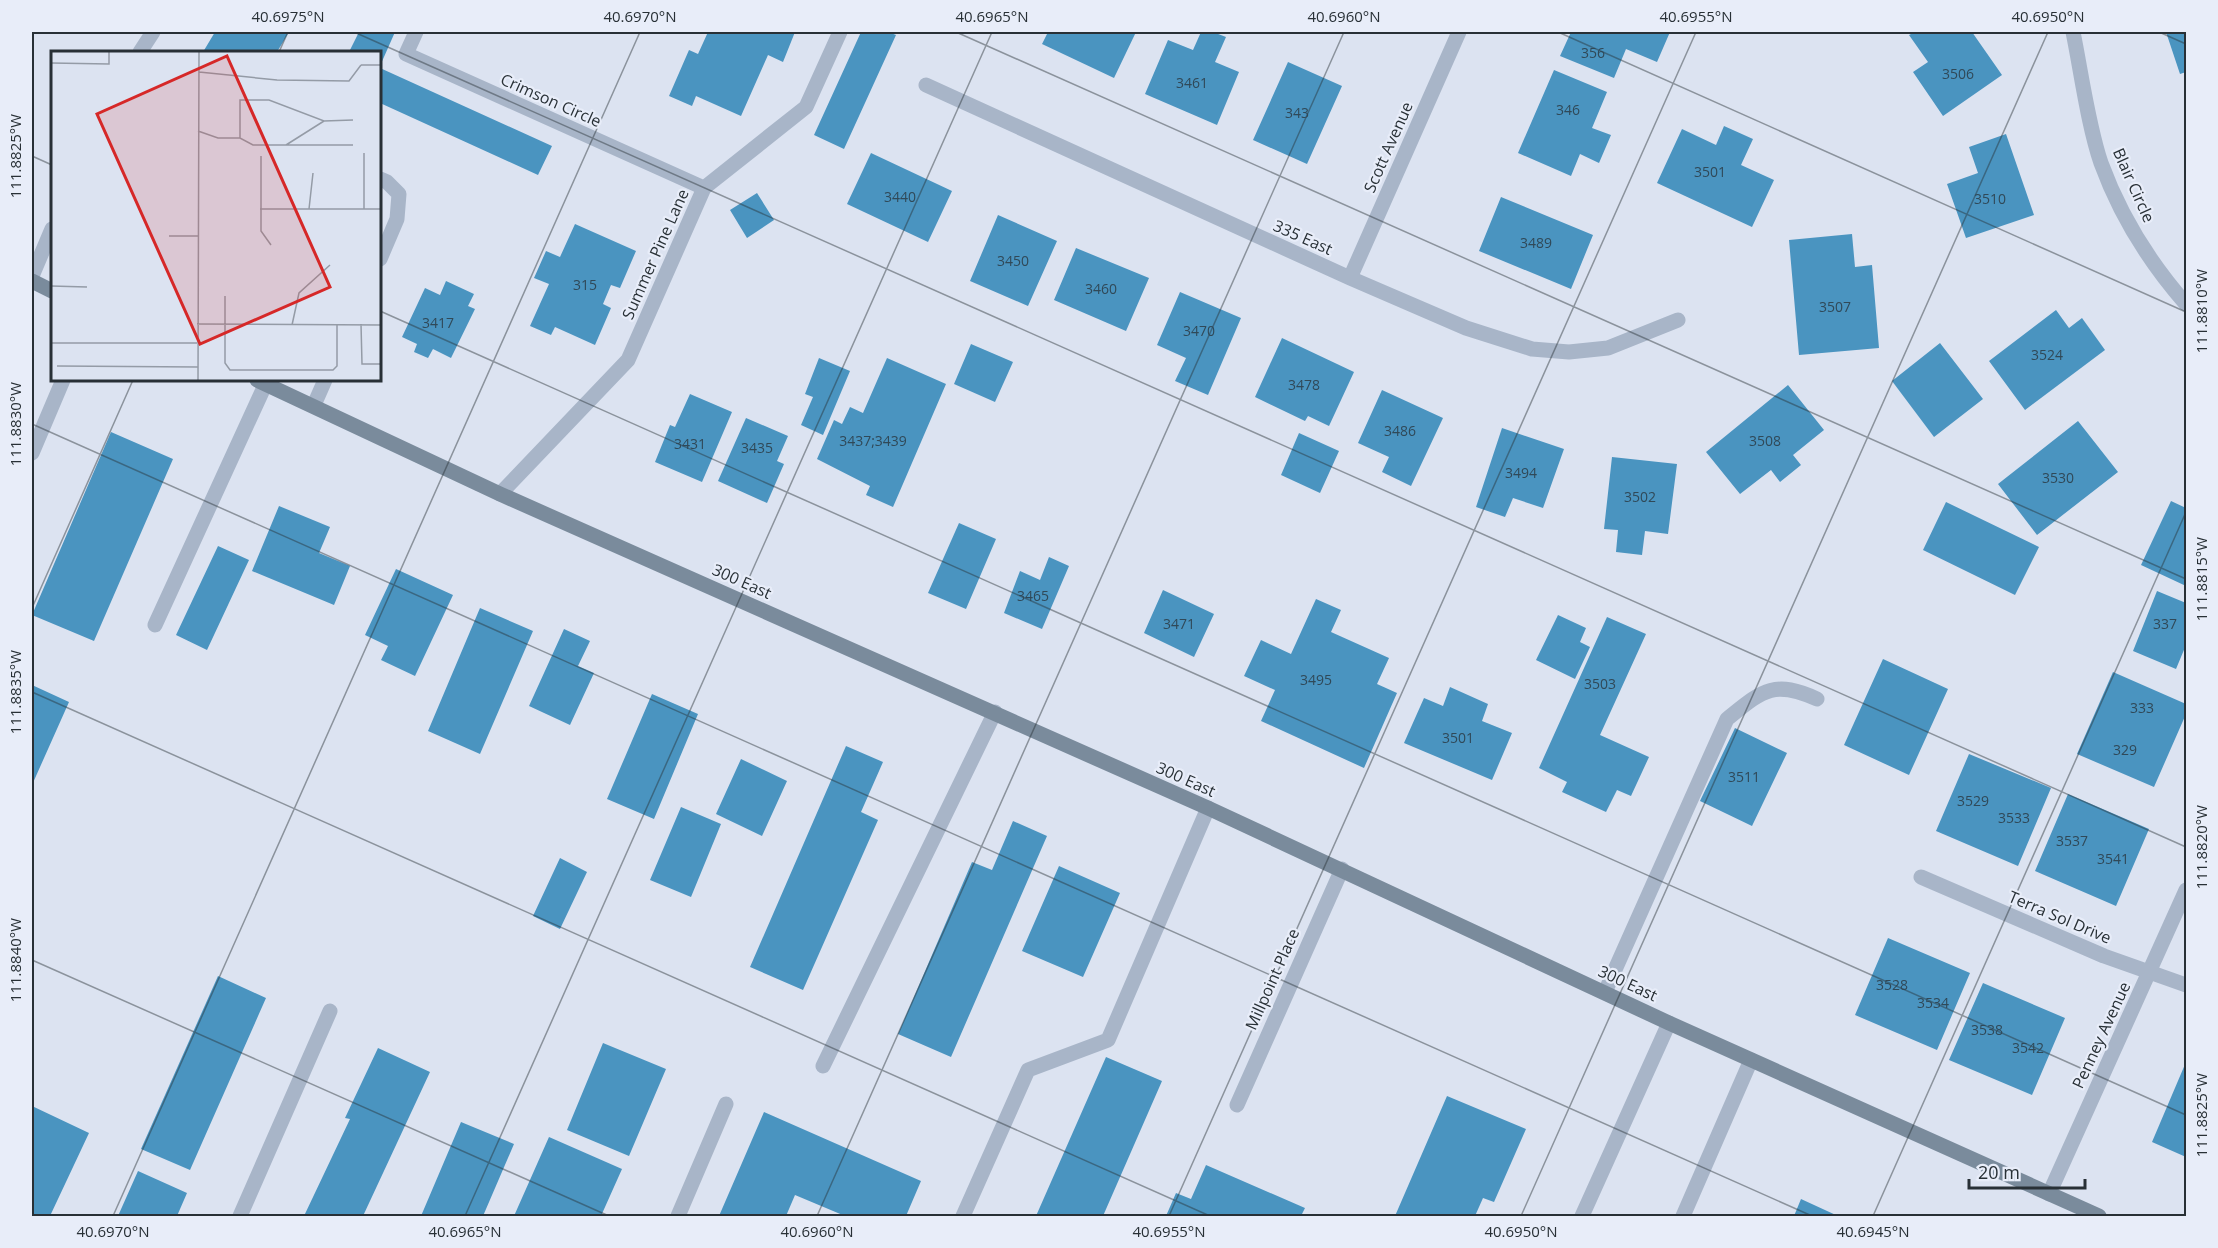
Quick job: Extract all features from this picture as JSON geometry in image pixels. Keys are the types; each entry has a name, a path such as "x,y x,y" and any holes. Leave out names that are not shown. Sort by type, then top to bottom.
{"street":[{"path":"141,51 153,32"},
{"name":"Crimson Circle","path":"416,32 406,54 704,188"},
{"name":"Summer Pine Lane","path":"500,494 628,360 704,188 806,107 840,32"},
{"name":"Scott Avenue","path":"1350,278 1459,32"},
{"name":"Blair Circle","path":"2073,32 2101,161 2126,217 2157,271 2187,304"},
{"name":"335 East","path":"926,85 1350,278 1466,328 1532,349 1569,352 1608,348 1678,320"},
{"path":"381,179 387,182 399,195 400,210 381,257"},
{"path":"32,276 51,231"},
{"path":"32,281 51,290"},
{"path":"32,453 63,381"},
{"path":"155,625 261,381"},
{"name":"300 East","path":"261,381 500,494 1208,808 1669,1023 2099,1216"},
{"path":"314,405 325,381"},
{"path":"1605,992 1727,719 1760,692 1794,688 1817,699"},
{"path":"823,1066 995,712"},
{"path":"963,1216 1028,1071 1108,1040 1208,808"},
{"name":"Millpoint Place","path":"1237,1105 1342,869"},
{"name":"Terra Sol Drive","path":"1921,877 2104,956 2187,985"},
{"name":"Penney Avenue","path":"2049,1194 2187,890"},
{"path":"240,1216 330,1011"},
{"path":"1582,1216 1669,1023"},
{"path":"1683,1216 1751,1060"},
{"path":"678,1216 726,1104"}],"building":[{"path":"215,32 289,32 278,51 204,51"},
{"path":"359,32 395,32 381,64 381,51 350,51"},
{"path":"708,32 795,32 783,62 768,55 741,116 696,96 692,106 669,96 689,50 698,54"},
{"path":"861,32 888,32 896,35 844,149 814,135"},
{"path":"1048,32 1136,32 1114,78 1042,44"},
{"path":"1201,32 1213,32 1226,37 1215,62 1239,72 1217,125 1145,94 1168,40 1193,50"},
{"path":"1571,32 1670,32 1657,62 1626,49 1614,78 1560,56"},
{"path":"1915,32 1972,32 2002,75 1943,116 1913,72 1928,62 1909,35"},
{"path":"2166,32 2186,32 2186,72 2180,74"},
{"path":"1288,62 1342,86 1307,164 1253,140"},
{"path":"381,68 552,146 538,175 381,103"},
{"path":"1554,70 1607,92 1592,128 1611,135 1599,163 1580,154 1571,176 1518,153"},
{"path":"1724,126 1753,139 1741,165 1774,180 1752,227 1657,183 1682,129 1716,145"},
{"path":"2006,134 2034,215 1966,238 1947,184 1978,173 1969,147"},
{"path":"871,153 952,191 928,242 847,204"},
{"path":"757,193 774,220 747,238 730,210"},
{"path":"1501,197 1593,235 1571,289 1479,251"},
{"path":"998,215 1057,241 1028,306 970,281"},
{"path":"575,224 636,251 620,288 611,285 603,304 611,308 595,345 555,327 551,335 530,326 549,284 534,278 546,251 560,257"},
{"path":"1852,234 1855,267 1872,265 1879,348 1799,355 1789,240"},
{"path":"1076,248 1149,278 1126,331 1054,300"},
{"path":"446,281 474,294 468,306 475,309 451,358 433,349 428,358 414,352 417,344 402,337 425,288 440,295"},
{"path":"1180,292 1241,318 1208,395 1175,381 1186,358 1157,345"},
{"path":"2056,310 2069,328 2082,318 2105,350 2025,410 1989,361"},
{"path":"1282,338 1354,372 1329,426 1308,416 1305,421 1255,397"},
{"path":"1940,343 1983,399 1934,437 1892,381"},
{"path":"971,344 1013,362 995,402 954,384"},
{"path":"819,358 850,371 823,435 801,425 813,397 805,394"},
{"path":"887,358 946,384 893,507 866,495 870,486 817,459 834,420 842,424 850,407 863,413"},
{"path":"1788,385 1824,430 1793,455 1801,465 1780,482 1771,470 1740,494 1706,452"},
{"path":"1382,390 1443,418 1411,486 1382,472 1389,457 1358,443"},
{"path":"690,394 732,412 702,482 655,462 670,425 675,427"},
{"path":"746,418 788,436 777,461 784,464 767,503 718,481"},
{"path":"2078,421 2118,472 2037,535 1998,484"},
{"path":"1502,428 1564,449 1543,508 1513,498 1505,517 1476,507"},
{"path":"111,432 173,459 94,641 32,615"},
{"path":"1299,433 1339,451 1320,493 1281,475"},
{"path":"1612,457 1677,464 1668,534 1645,531 1642,555 1616,552 1618,530 1604,529"},
{"path":"2171,501 2186,508 2186,586 2141,565"},
{"path":"1946,502 2039,547 2015,595 1923,550"},
{"path":"279,506 330,527 319,553 350,566 334,605 252,571"},
{"path":"959,523 996,539 966,609 928,593"},
{"path":"218,546 249,560 207,650 176,635"},
{"path":"1049,557 1069,566 1042,629 1004,613 1020,571 1040,580"},
{"path":"396,569 453,595 415,676 381,660 388,646 365,635"},
{"path":"1163,590 1214,614 1194,657 1144,633"},
{"path":"2157,591 2186,603 2186,645 2176,669 2133,651"},
{"path":"1316,599 1341,610 1331,632 1389,658 1377,684 1397,693 1364,768 1261,721 1275,690 1244,676 1261,640 1291,654"},
{"path":"480,608 533,631 480,754 428,731"},
{"path":"1558,615 1586,628 1580,642 1590,647 1575,679 1536,660"},
{"path":"1607,617 1646,634 1600,735 1649,757 1631,796 1617,790 1606,812 1562,792 1567,782 1539,768"},
{"path":"564,629 590,641 578,666 594,673 570,725 529,706"},
{"path":"1883,659 1948,689 1909,775 1844,745"},
{"path":"2113,672 2186,704 2186,714 2154,787 2077,754"},
{"path":"32,685 69,702 32,785"},
{"path":"1450,687 1488,704 1482,721 1512,733 1492,780 1404,743 1424,698 1443,706"},
{"path":"652,694 698,714 654,819 607,799"},
{"path":"1735,728 1787,753 1752,826 1700,801"},
{"path":"846,746 883,762 861,812 878,820 803,990 750,967"},
{"path":"1969,754 2051,788 2018,866 1936,831"},
{"path":"741,759 787,781 762,836 716,814"},
{"path":"2068,794 2149,829 2116,906 2035,871"},
{"path":"681,807 721,824 691,897 650,880"},
{"path":"1013,821 1047,836 951,1057 898,1034 972,862 992,870"},
{"path":"560,858 587,872 560,929 533,916"},
{"path":"1059,866 1120,893 1083,977 1022,951"},
{"path":"1888,938 1970,973 1937,1050 1855,1015"},
{"path":"218,976 266,998 190,1170 141,1149"},
{"path":"1983,983 2065,1018 2032,1095 1949,1060"},
{"path":"603,1043 666,1069 629,1156 567,1130"},
{"path":"378,1048 430,1072 363,1216 304,1216 350,1119 345,1118"},
{"path":"1106,1057 1162,1081 1103,1216 1036,1216"},
{"path":"2186,1062 2186,1157 2152,1142"},
{"path":"1447,1096 1526,1129 1494,1202 1483,1198 1475,1216 1395,1216"},
{"path":"32,1106 89,1133 50,1216 32,1216"},
{"path":"764,1112 921,1181 906,1216 845,1216 795,1195 786,1216 719,1216"},
{"path":"461,1122 514,1144 483,1216 421,1216"},
{"path":"549,1137 622,1169 601,1216 514,1216"},
{"path":"1206,1165 1305,1208 1301,1216 1166,1216 1176,1193 1191,1199"},
{"path":"138,1171 187,1193 177,1216 118,1216"},
{"path":"1801,1199 1838,1216 1794,1216"}]}
